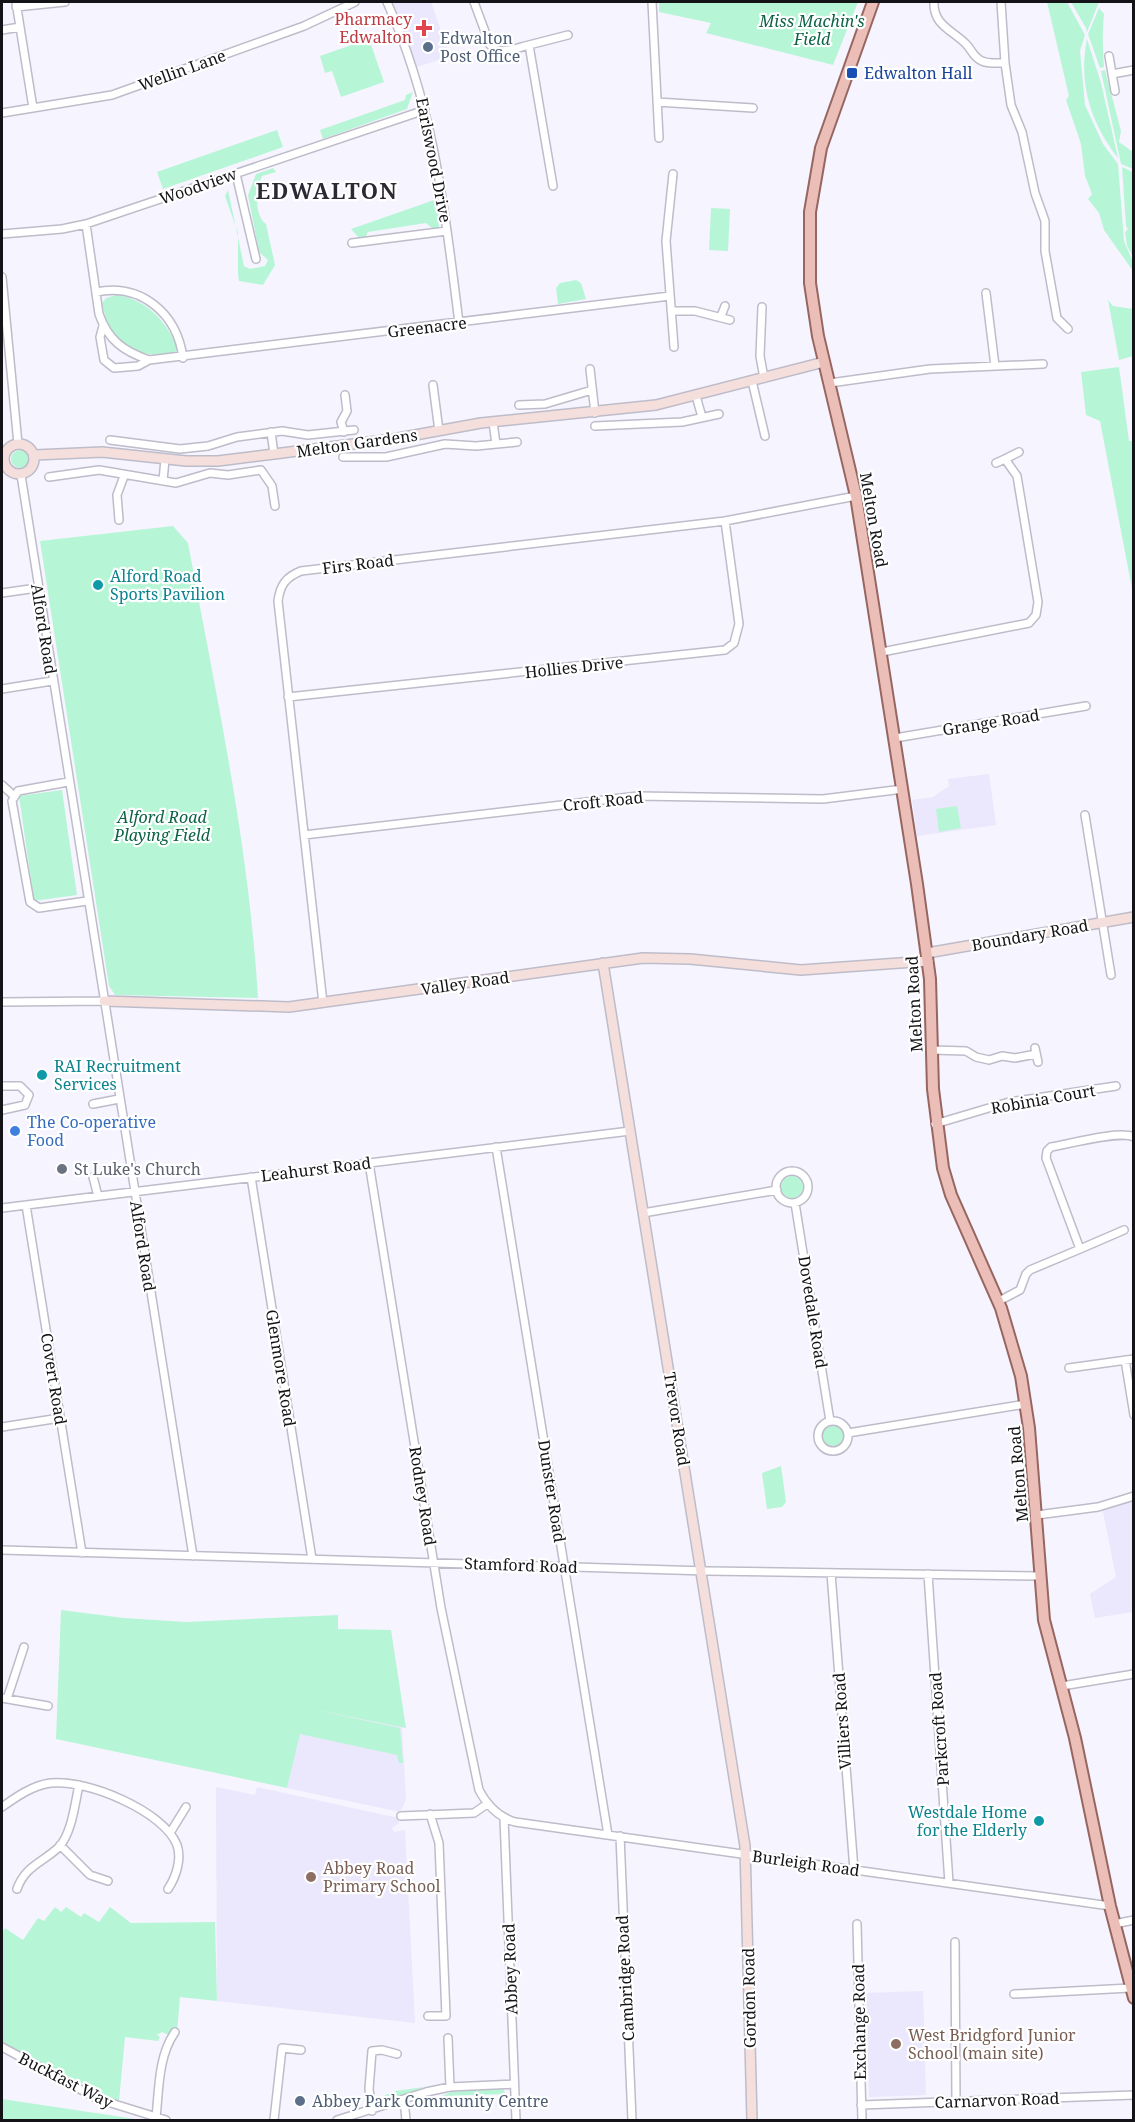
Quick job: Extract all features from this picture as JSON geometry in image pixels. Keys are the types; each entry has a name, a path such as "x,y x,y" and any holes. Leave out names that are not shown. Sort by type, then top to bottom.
{"main road":[{"name":"Melton Road","path":"873,2 830,118 812,194 808,249 810,283 825,362 856,496 903,789 927,957 935,1124 951,1195 999,1302 1011,1337 1026,1404 1044,1620 1075,1738 1114,1924 1132,1993"}],"street":[{"path":"33,108 16,4 64,2"},
{"name":"Wellin Lane","path":"2,113 112,95 304,26 355,2"},
{"name":"Earlswood Drive","path":"387,2 417,78 437,161 459,323"},
{"path":"474,2 494,50 501,51 568,36"},
{"path":"652,2 658,138"},
{"path":"934,2 933,12 940,24 967,45 975,57 985,63 1005,63"},
{"path":"1001,2 1005,63 1011,105 1022,132 1035,193 1045,221 1045,251 1057,318 1068,329"},
{"path":"2,30 20,27"},
{"path":"529,45 553,186"},
{"path":"1109,56 1114,90"},
{"path":"1112,74 1134,70"},
{"path":"657,102 753,108"},
{"name":"Woodview","path":"2,234 62,230 86,224 425,110"},
{"path":"236,174 256,259"},
{"path":"673,174 666,241 674,347"},
{"name":"Greenacre","path":"86,224 103,326 112,341 128,353 149,360 183,358 670,296"},
{"path":"352,243 447,231"},
{"path":"2,277 18,444"},
{"path":"96,292 112,288 148,299 165,312 175,328 183,358"},
{"path":"986,293 995,366"},
{"path":"721,316 725,306"},
{"path":"762,307 760,356 764,378"},
{"path":"671,312 695,311 730,320"},
{"name":"Greenacre","path":"103,326 100,337 104,360 114,368 138,366 149,360"},
{"name":"Melton Gardens","path":"34,455 102,452 165,459 218,461 493,422 595,413 696,396 825,362"},
{"path":"830,383 930,369 1043,364"},
{"path":"590,369 595,413"},
{"path":"752,381 765,436"},
{"name":"Melton Gardens","path":"433,385 439,431"},
{"path":"519,405 544,404 592,390"},
{"name":"Melton Gardens","path":"344,432 341,423 347,411 345,395"},
{"path":"696,396 702,417"},
{"path":"595,426 663,420 682,422 719,414"},
{"path":"493,422 496,444"},
{"name":"Melton Gardens","path":"110,440 180,449 208,446 237,437 271,432 308,435 354,430"},
{"name":"Melton Gardens","path":"271,432 274,454"},
{"name":"Melton Gardens","path":"343,457 386,457 445,444 476,447 517,442"},
{"path":"18,444 28,446 34,455 32,468 21,475 13,474 3,462 7,450 18,444"},
{"path":"996,463 1019,452"},
{"path":"163,482 165,459"},
{"path":"882,652 1029,623 1036,615 1038,602 1017,476 1005,459"},
{"path":"49,477 99,470 176,483 210,473 228,475 261,470 272,486 274,506"},
{"name":"Alford Road","path":"21,475 37,588 193,1556"},
{"path":"119,520 117,495 124,476"},
{"name":"Firs Road","path":"323,1003 278,601 282,586 294,574 725,521 856,496"},
{"name":"Hollies Drive","path":"288,697 725,650 737,637 739,624 725,521"},
{"path":"2,593 37,588"},
{"path":"2,689 52,681"},
{"name":"Grange Road","path":"895,738 1086,706"},
{"path":"14,795 18,791 68,782"},
{"path":"2,785 14,795 30,902 39,908 87,901"},
{"name":"Croft Road","path":"304,835 638,796 823,799 903,789"},
{"path":"1085,815 1111,975"},
{"name":"Boundary Road","path":"927,957 1134,917"},
{"name":"Valley Road","path":"2,1002 104,1001 260,1007 323,1003 643,958 690,958 801,970 927,957"},
{"name":"Trevor Road","path":"603,963 702,1571 746,1854 746,1875"},
{"path":"932,1050 966,1051 976,1057 989,1060 1002,1056 1015,1058 1036,1055"},
{"path":"2,1086 17,1085 24,1088 29,1095 25,1105 2,1110"},
{"name":"Robinia Court","path":"935,1124 1009,1102 1116,1086"},
{"path":"93,1104 119,1099"},
{"name":"Leahurst Road","path":"2,1208 630,1131"},
{"path":"1080,1249 1046,1158 1047,1151 1051,1147 1128,1134 1134,1137"},
{"name":"Dunster Road","path":"496,1147 608,1835"},
{"name":"Rodney Road","path":"369,1163 434,1563 479,1790 487,1804 504,1818"},
{"path":"794,1171 803,1176 808,1189 804,1198 795,1203 781,1198 777,1190 778,1180 784,1173 794,1171"},
{"path":"93,1177 98,1196"},
{"name":"Glenmore Road","path":"250,1177 312,1559"},
{"path":"644,1213 777,1190"},
{"name":"Dovedale Road","path":"795,1203 830,1421"},
{"name":"Covert Road","path":"26,1205 82,1553"},
{"path":"999,1302 1020,1290 1030,1270 1124,1230"},
{"path":"1069,1368 1134,1359"},
{"path":"1125,1360 1134,1416"},
{"path":"848,1433 1026,1404"},
{"path":"2,1427 60,1418"},
{"path":"830,1421 840,1422 848,1433 844,1447 836,1451 826,1450 819,1443 818,1434 822,1425 830,1421"},
{"path":"1037,1515 1098,1507 1134,1496"},
{"name":"Stamford Road","path":"2,1550 702,1571 1040,1576"},
{"name":"Villiers Road","path":"831,1573 854,1870"},
{"name":"Parkcroft Road","path":"928,1575 949,1883"},
{"path":"24,1647 4,1699 48,1706"},
{"path":"1062,1686 1134,1674"},
{"path":"2,1807 22,1792 48,1783 79,1785 106,1792 131,1804 171,1833 178,1847 179,1863 168,1889"},
{"path":"17,1889 22,1875 60,1845 73,1816 79,1785"},
{"path":"401,1816 474,1813 487,1804"},
{"path":"171,1833 186,1807"},
{"path":"428,2016 446,2016 439,1843 430,1814"},
{"name":"Burleigh Road","path":"504,1818 608,1835 1110,1906"},
{"name":"Abbey Road","path":"504,1818 516,2121"},
{"name":"Cambridge Road","path":"620,1836 632,2121"},
{"path":"60,1845 90,1875 108,1881"},
{"name":"Gordon Road","path":"746,1875 752,2121"},
{"path":"1114,1924 1134,1920"},
{"name":"Exchange Road","path":"857,1924 862,2121"},
{"path":"955,1942 956,2102"},
{"path":"1014,1994 1132,1993"},
{"path":"156,2118 162,2064 169,2040 175,2032"},
{"path":"160,2034 169,2040"},
{"path":"448,2038 450,2087"},
{"name":"Buckfast Way","path":"2,2048 98,2099 166,2121"},
{"path":"274,2121 282,2048 301,2050"},
{"path":"372,2111 369,2089 372,2051 382,2050 397,2054"},
{"path":"337,2121 450,2087 514,2084"},
{"name":"Carnarvon Road","path":"861,2105 1134,2095"},
{"path":"404,2100 406,2121"}],"shaded area":[{"path":"392,2 431,2 450,56 417,67"},
{"path":"989,774 996,825 917,836 912,800 933,797 949,786 948,779"},
{"path":"1133,1500 1133,1612 1095,1618 1090,1594 1116,1577 1102,1507"},
{"path":"306,1708 402,1727 406,1800 400,1812 287,1788"},
{"name":"Abbey Road Primary School","path":"216,1787 255,1795 257,1787 398,1818 399,1823 392,1828 394,1832 405,1830 415,2023 217,2001"},
{"name":"West Bridgford Junior School (main site)","path":"923,1991 926,2095 869,2097 866,1993"}],"green space":[{"name":"Miss Machin's Field","path":"659,2 858,2 833,65 706,33 711,23 659,12"},
{"path":"1047,2 1067,2 1085,35 1080,51 1085,105 1103,144 1118,164 1124,241 1133,262 1133,271 1104,230 1099,213 1088,199 1092,194 1085,176 1081,144 1066,100 1069,96"},
{"path":"1071,2 1099,2 1087,32 1086,28"},
{"path":"1099,8 1104,14 1104,67 1100,68 1088,34"},
{"path":"369,39 384,82 341,97 332,71 325,73 320,56"},
{"path":"1087,39 1101,83 1118,158 1100,131 1089,102 1084,72"},
{"path":"1105,70 1121,131 1119,142 1133,152 1133,169 1121,164 1101,71"},
{"path":"413,92 407,109 323,139 320,130 405,100 406,95"},
{"path":"277,130 283,147 163,189 157,172"},
{"path":"1122,167 1133,172 1133,257 1127,246 1125,232 1128,229"},
{"path":"273,168 276,172 262,176 258,194 259,214 266,224 275,265 263,285 239,281 238,237 244,266 250,269 265,266 268,260 259,252 248,195 256,174"},
{"path":"228,190 236,226 225,196"},
{"path":"437,199 439,228 433,229 426,223 368,232 365,239 360,239 351,229"},
{"path":"711,208 730,209 728,251 709,250"},
{"path":"576,280 581,283 586,299 558,304 556,288 560,283"},
{"path":"116,295 127,297 146,306 161,320 178,348 175,355 147,354 136,351 118,339 111,330 102,303 106,298"},
{"path":"1108,300 1113,306 1133,309 1133,356 1119,360"},
{"path":"1119,367 1129,441 1133,441 1133,594 1100,421 1086,415 1081,372"},
{"path":"16,450 24,450 29,455 27,466 16,468 11,463 11,455"},
{"name":"Alford Road Playing Field","path":"173,526 188,543 220,713 247,884 258,998 115,995 109,986 40,541"},
{"path":"62,790 77,895 34,901 19,796"},
{"path":"957,806 961,828 939,832 936,809"},
{"path":"788,1176 796,1176 803,1183 803,1191 796,1198 788,1198 781,1191 781,1183"},
{"path":"833,1424 841,1427 844,1435 841,1443 833,1446 825,1443 822,1435 825,1427"},
{"path":"781,1466 786,1502 782,1507 767,1509 762,1473"},
{"path":"61,1610 124,1618 186,1622 338,1615 338,1629 391,1630 406,1728 306,1708 400,1728 403,1763 399,1763 397,1755 300,1734 287,1788 56,1739"},
{"path":"55,1907 61,1912 66,1907 81,1917 84,1913 99,1922 110,1907 131,1923 215,1922 217,2001 180,1997 177,2033 173,2030 168,2035 162,2032 157,2035 160,2037 158,2041 125,2037 119,2101 80,2086 2,2043 2,1933 5,1928 23,1940 38,1918 44,1921"},
{"path":"424,2087 377,2104 375,2099 396,2091"},
{"path":"503,2089 506,2094 442,2096 451,2092"},
{"path":"2,2099 142,2120 2,2120"}],"place":[{"name":"Pharmacy Edwalton","path":"424,28"},
{"name":"Edwalton Post Office","path":"428,47"},
{"name":"Edwalton Hall","path":"852,73"},
{"name":"Alford Road Sports Pavilion","path":"98,585"},
{"name":"RAI Recruitment Services","path":"42,1075"},
{"name":"The Co-operative Food","path":"15,1131"},
{"name":"St Luke's Church","path":"62,1169"},
{"name":"Westdale Home for the Elderly","path":"1039,1821"},
{"name":"Abbey Road Primary School","path":"311,1877"},
{"name":"West Bridgford Junior School (main site)","path":"896,2044"},
{"name":"Abbey Park Community Centre","path":"300,2101"}],"district":[{"name":"EDWALTON","path":"327,190"}]}
